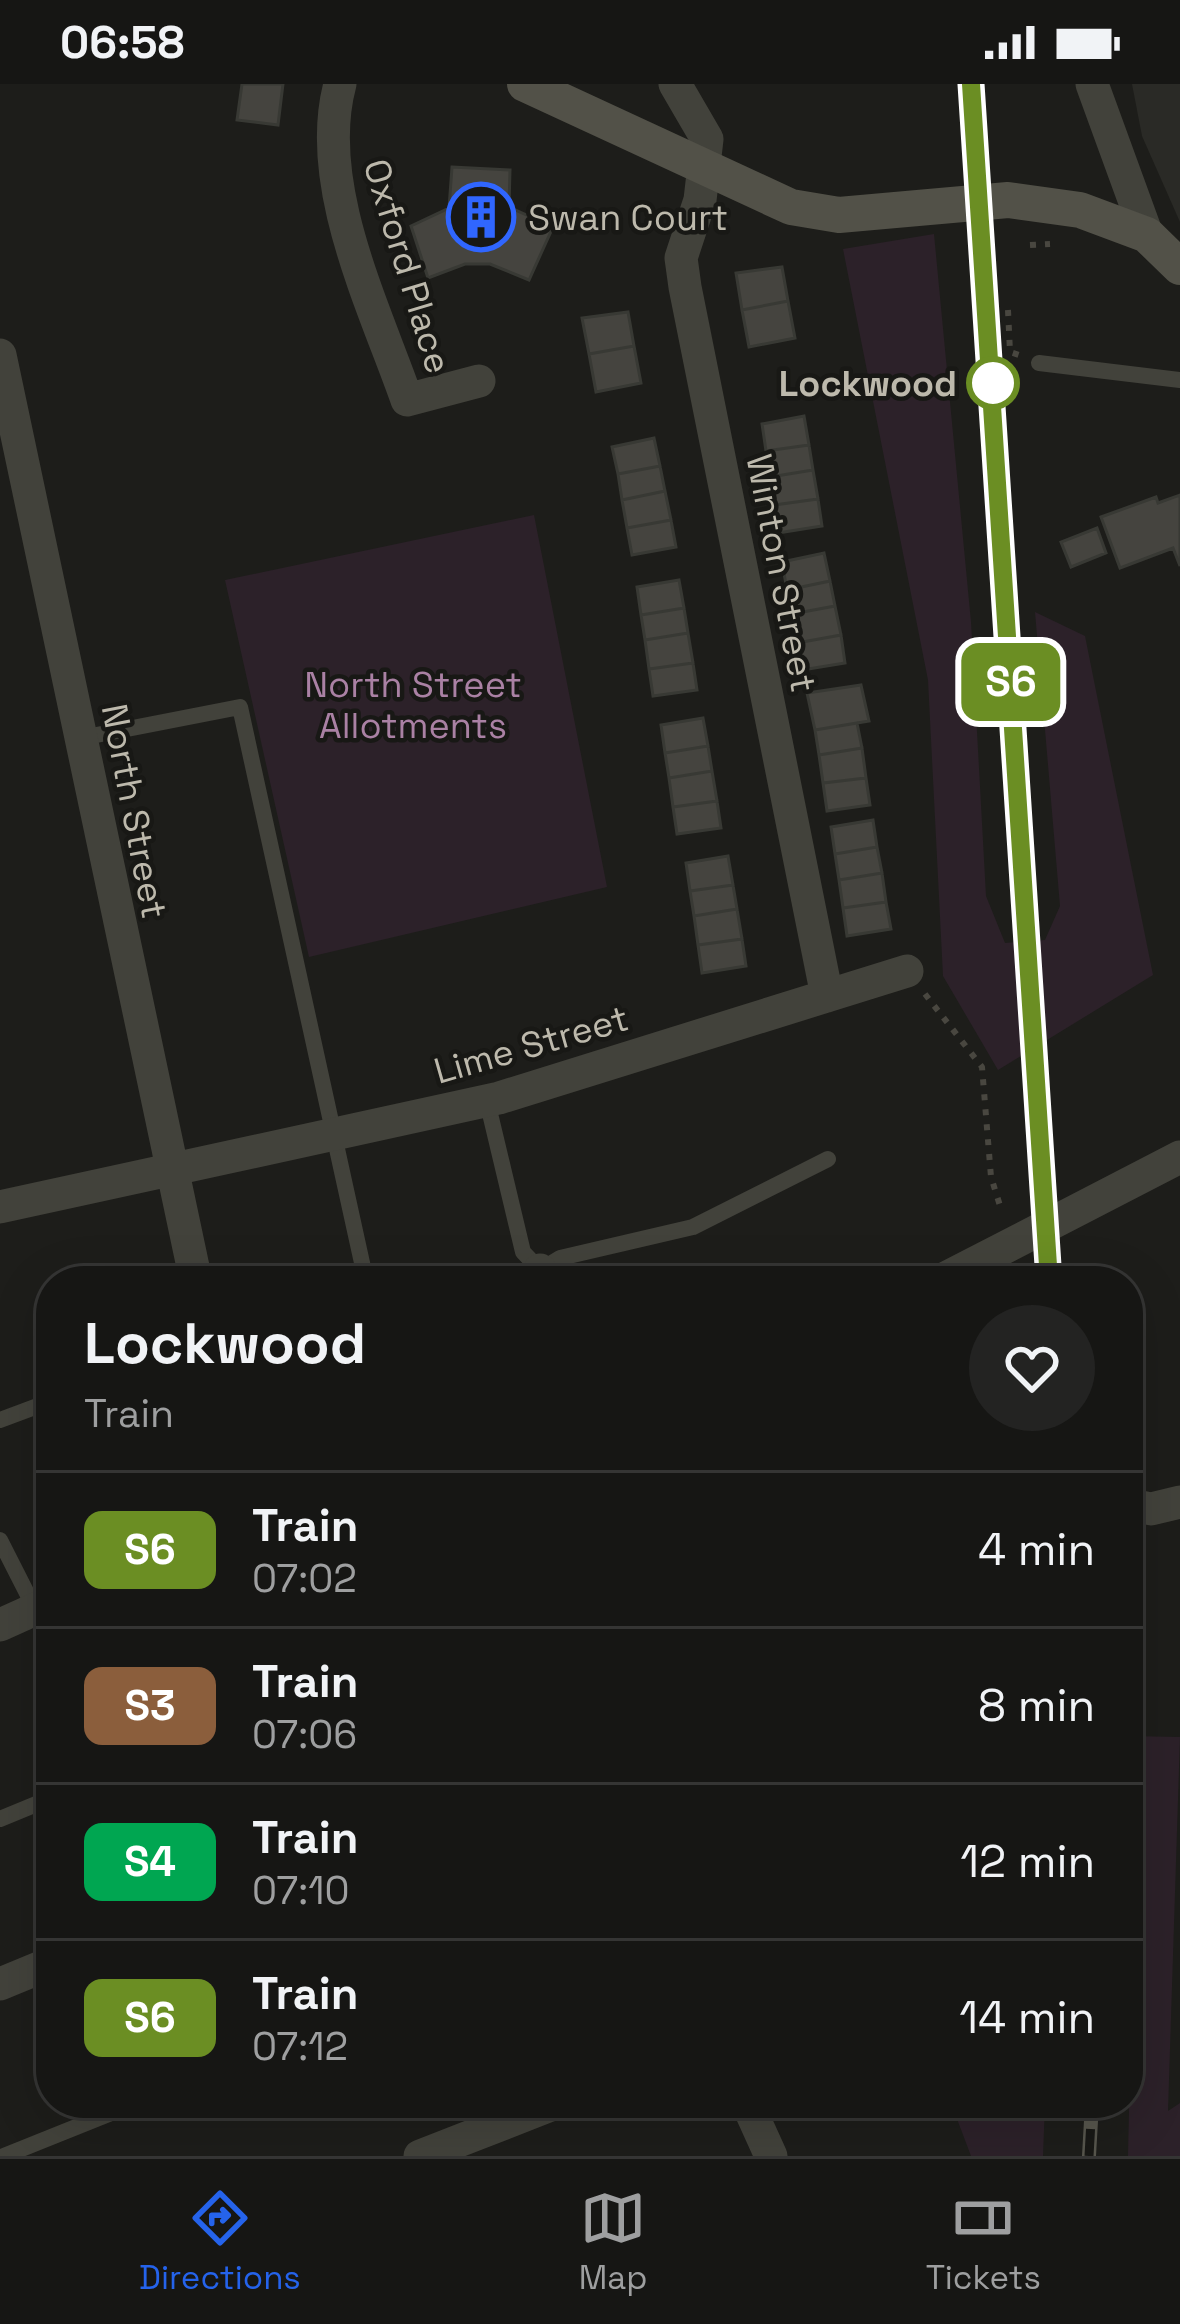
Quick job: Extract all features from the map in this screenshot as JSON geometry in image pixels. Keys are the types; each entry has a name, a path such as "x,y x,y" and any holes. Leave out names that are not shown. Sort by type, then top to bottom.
{"street":[{"name":"Oxford Place","path":"340,84 332,157 342,203 406,400 479,381"},
{"path":"525,84 790,207 839,215 1008,200 1080,210 1147,235 1180,267"},
{"name":"Winton Street","path":"675,84 707,139 700,200 681,258 685,287 827,996"},
{"path":"1092,84 1147,235"},
{"name":"North Street","path":"0,355 193,1266"},
{"name":"Lime Street","path":"0,1208 487,1101 907,971"},
{"path":"1004,1259 1180,1157"},
{"path":"1143,1507 1180,1502"},
{"path":"0,1624 36,1608"},
{"path":"0,1984 36,1970"},
{"path":"420,2156 518,2118"},
{"path":"754,2118 771,2156"}],"lane":[{"path":"1039,363 1180,380"},
{"path":"81,738 240,706 363,1266"},
{"path":"487,1101 523,1252 534,1266"},
{"path":"551,1266 560,1258 693,1228 828,1159"},
{"path":"0,1420 36,1407"},
{"path":"0,1540 36,1594"},
{"path":"0,1819 36,1804"},
{"path":"4,2156 99,2118"}],"path":[{"path":"1008,310 1010,352 1039,363"},
{"path":"907,971 982,1067 1004,1259"}],"shaded area":[{"path":"1132,84 1180,84 1180,222 1142,136"}],"green space":[{"path":"934,234 971,622 986,896 1005,943 1045,940 1060,906 1035,612 1085,636 1153,975 998,1070 943,976 928,680 843,249"},
{"name":"North Street Allotments","path":"534,515 607,887 309,957 225,580"},
{"path":"1143,1736 1180,1737 1168,2111 1180,2103 1180,2156 1128,2156 1129,2118 1143,2118"},
{"path":"957,2118 1044,2118 1043,2156 971,2156"}],"building":[{"path":"242,84 283,84 278,125 237,120"},
{"name":"Swan Court","path":"452,167 510,170 509,207 553,227 529,280 490,264 465,264 428,278 411,226 449,208"},
{"path":"782,267 788,301 742,310 736,273"},
{"path":"788,301 795,338 749,347 742,310"},
{"path":"628,312 634,346 589,354 582,318"},
{"path":"634,346 641,383 596,392 589,354"},
{"path":"804,416 809,445 766,451 762,424"},
{"path":"654,438 660,466 618,474 612,447"},
{"path":"809,445 813,470 770,477 766,451"},
{"path":"660,466 665,491 622,500 618,474"},
{"path":"813,470 818,499 774,505 770,477"},
{"path":"665,491 671,520 627,528 622,500"},
{"path":"1180,495 1180,566 1173,548 1120,568 1101,517 1156,497 1158,503"},
{"path":"818,499 822,526 778,533 774,505"},
{"path":"671,520 676,547 632,555 627,528"},
{"path":"1097,528 1106,553 1071,567 1061,542"},
{"path":"824,553 830,581 787,590 782,562"},
{"path":"679,580 684,608 641,615 637,587"},
{"path":"830,581 835,606 792,614 787,590"},
{"path":"835,606 841,635 797,643 792,614"},
{"path":"684,608 688,633 645,640 641,615"},
{"path":"688,633 693,663 649,669 645,640"},
{"path":"841,635 845,663 802,670 797,643"},
{"path":"693,663 697,690 653,696 649,669"},
{"path":"861,685 869,721 815,730 807,693"},
{"path":"703,718 708,746 665,753 661,725"},
{"path":"857,723 862,748 819,755 815,730"},
{"path":"708,746 712,771 669,778 665,753"},
{"path":"862,748 866,778 823,783 819,755"},
{"path":"712,771 717,801 673,807 669,778"},
{"path":"866,778 870,805 827,811 823,783"},
{"path":"717,801 721,828 677,834 673,807"},
{"path":"873,820 877,847 835,854 831,827"},
{"path":"877,847 882,873 839,880 835,854"},
{"path":"728,856 733,885 690,891 686,863"},
{"path":"882,873 886,902 843,908 839,880"},
{"path":"733,885 737,909 694,916 690,891"},
{"path":"886,902 891,929 847,936 843,908"},
{"path":"737,909 742,939 698,945 694,916"},
{"path":"742,939 746,966 702,973 698,945"}],"railway":[{"path":"971,84 1024,904"},
{"path":"1089,2156 1091,2118"}],"train":[{"name":"S6","path":"971,84 1048,1266"}],"place":[{"name":"Swan Court","path":"481,217"},
{"name":"Lockwood","path":"993,383"}]}
